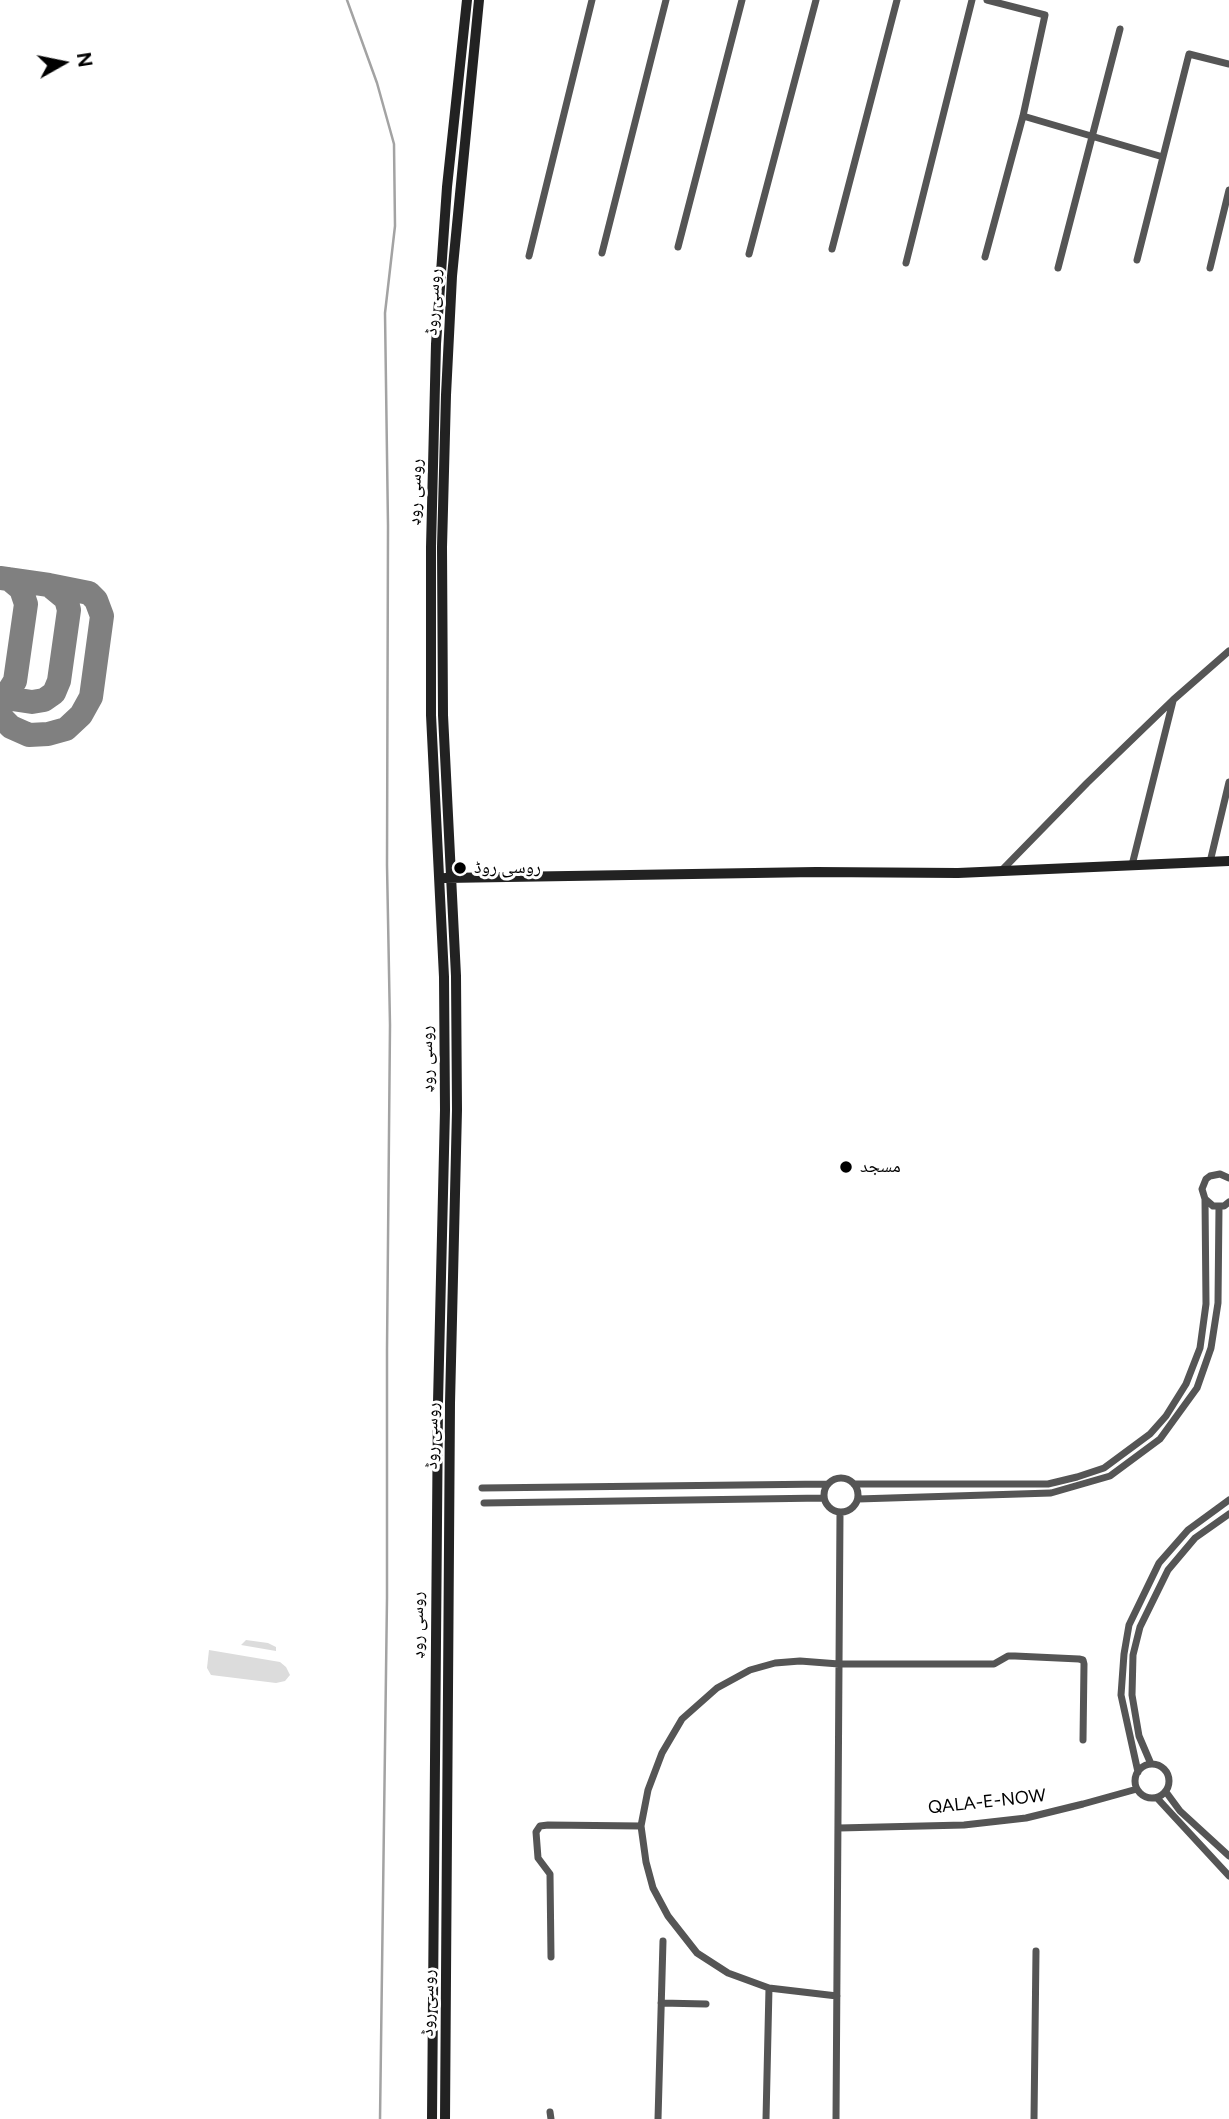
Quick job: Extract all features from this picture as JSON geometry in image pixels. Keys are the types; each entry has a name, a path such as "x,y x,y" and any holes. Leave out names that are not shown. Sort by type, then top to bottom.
{"main road":[{"name":"روسی روډ","path":"432,2119 438,1402 445,1110 445,878 431,701 431,547 436,344 447,187 467,0"},
{"name":"روسی روڈ","path":"445,2119 449,1429 457,1110 456,976 445,878 443,547 452,276 479,0"},
{"path":"445,878 816,872 958,873 1229,861"}],"street":[{"path":"529,256 592,0"},
{"path":"602,253 666,0"},
{"path":"678,247 742,0"},
{"path":"749,254 817,0"},
{"path":"832,249 897,0"},
{"path":"906,263 972,0"},
{"path":"985,257 1023,116 1045,15 987,0"},
{"path":"1058,268 1120,29"},
{"path":"1137,260 1189,54 1229,64"},
{"path":"1023,116 1163,157"},
{"path":"1210,268 1229,190"},
{"path":"1002,870 1173,700 1229,651"},
{"path":"1132,865 1173,700"},
{"path":"1210,862 1229,782"},
{"path":"854,1484 1048,1484 1104,1468 1140,1443 1166,1416 1180,1395 1200,1348 1206,1304 1205,1199 1202,1189 1206,1179 1215,1174 1229,1178"},
{"path":"1205,1199 1213,1206 1219,1207 1229,1202"},
{"path":"858,1499 1051,1493 1110,1476 1160,1439 1197,1388 1211,1348 1218,1303 1219,1207"},
{"path":"482,1488 827,1484 845,1478 854,1484 858,1493 858,1499 851,1510 840,1513 829,1508 824,1498 827,1484"},
{"path":"484,1503 824,1498"},
{"path":"1138,1772 1146,1765 1162,1767 1169,1775 1170,1781 1166,1792 1157,1798 1145,1797 1135,1783 1138,1772 1121,1695 1129,1625 1159,1563 1188,1530 1229,1500"},
{"path":"836,2119 840,1513"},
{"path":"1151,1764 1139,1736 1132,1695 1133,1656 1140,1627 1168,1570 1195,1538 1229,1514"},
{"path":"837,1996 769,1988 728,1973 697,1953 667,1916 653,1888 641,1826 648,1790 662,1753 682,1719 717,1688 750,1670 775,1663 800,1661 839,1664 994,1664 1008,1656 1079,1659 1083,1660 1084,1664 1083,1740"},
{"name":"QALA-E-NOW","path":"839,1828 964,1825 1026,1818 1137,1789"},
{"path":"1166,1792 1180,1811 1229,1856"},
{"path":"1157,1798 1229,1876"},
{"path":"551,1957 550,1874 538,1858 536,1832 540,1826 641,1826"},
{"path":"658,2119 663,1941"},
{"path":"1034,2119 1036,1951"},
{"path":"766,2119 769,1988"},
{"path":"661,2003 706,2004"}],"shaded area":[{"path":"246,1640 268,1643 276,1647 276,1651 241,1645"},
{"path":"209,1650 280,1662 290,1675 285,1681 276,1683 211,1675 207,1668"}],"waterway":[{"path":"347,0 377,83 394,144 395,226 385,313 390,1025 387,1598 380,2119"}],"taxiway":[{"path":"0,578 49,585 66,599 69,610 59,681 54,693 44,700 32,702 0,697"},
{"path":"0,695 8,692 15,681 26,604 21,589 9,579"},
{"path":"0,716 11,727 29,735 48,734 66,729 81,715 91,697 102,616 96,600 89,593 49,585"}],"place":[{"name":"روسی روڈ","path":"460,868"},
{"name":"مسجد","path":"846,1167"}]}
